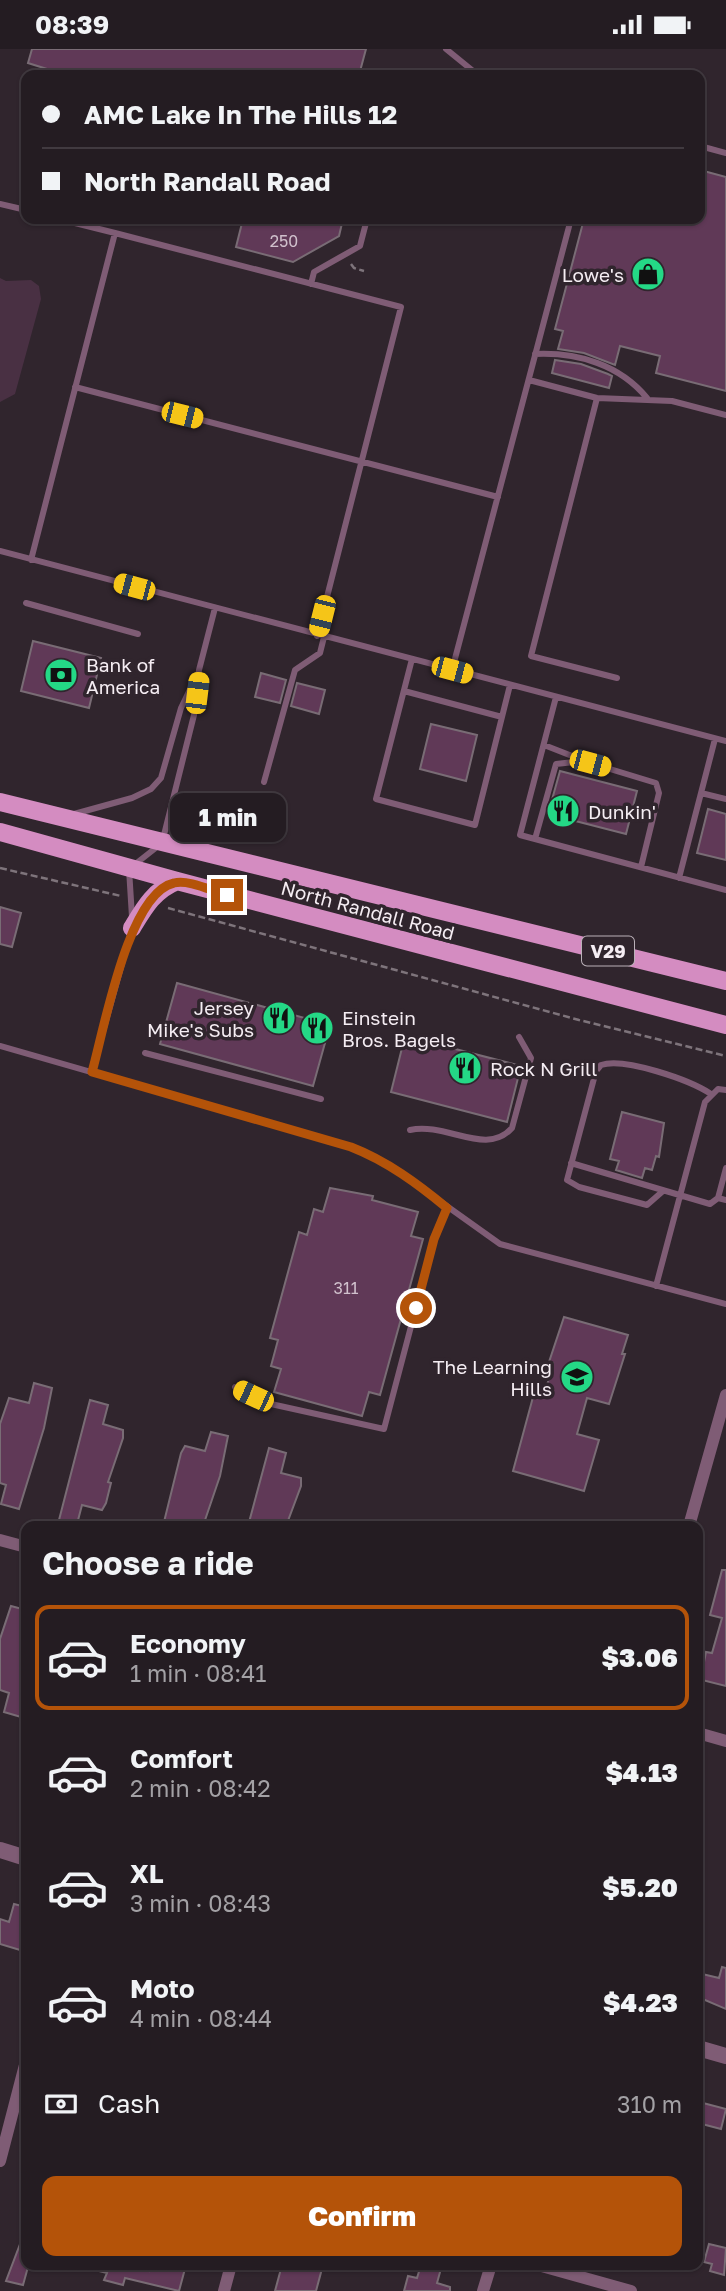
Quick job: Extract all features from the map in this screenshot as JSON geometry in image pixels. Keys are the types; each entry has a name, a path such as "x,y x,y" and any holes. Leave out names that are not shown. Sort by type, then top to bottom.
{"main road":[{"name":"North Randall Road","path":"0,802 726,981"},
{"name":"North Randall Road","path":"0,832 129,869 726,1025"},
{"path":"132,928 139,901 177,881"}],"street":[{"path":"690,1521 726,1395"},
{"path":"0,1540 21,1546"},
{"path":"703,1734 726,1741"},
{"path":"0,1850 21,1856"},
{"path":"703,2049 726,2056"},
{"path":"0,2161 21,2080"},
{"path":"224,2291 230,2270"},
{"path":"483,2291 489,2270"},
{"path":"556,2270 631,2291"}],"lane":[{"path":"446,49 472,70"},
{"path":"705,147 726,153"},
{"path":"0,204 21,209"},
{"path":"80,224 401,307 320,636 320,653 295,670 264,782"},
{"path":"311,284 314,272 360,246 366,224"},
{"path":"452,670 569,224"},
{"path":"31,560 115,233"},
{"path":"535,354 555,353 616,369 647,398"},
{"path":"529,380 597,398 672,401 726,415"},
{"path":"75,387 498,497"},
{"path":"597,398 531,656 617,678"},
{"path":"0,551 726,741"},
{"path":"26,603 138,634"},
{"path":"139,901 129,869 162,843 194,715 200,670 215,608"},
{"path":"412,659 376,799 475,825 510,685"},
{"path":"59,818 132,798 151,789 161,778 181,708 200,670"},
{"path":"404,691 502,717"},
{"path":"556,697 520,835 726,890"},
{"path":"679,878 715,739"},
{"path":"544,745 585,761 652,780 657,786 659,793 641,867"},
{"path":"535,839 556,764 585,761"},
{"path":"701,793 726,799"},
{"path":"92,1072 132,928"},
{"path":"410,1130 426,1126 490,1142 506,1135 512,1128 531,1058 519,1037"},
{"path":"0,1046 367,1153 411,1180 500,1244 726,1304"},
{"path":"145,1053 321,1099"},
{"path":"663,1191 647,1205 579,1187 567,1180 593,1079 601,1065 617,1062 695,1084 711,1094"},
{"path":"656,1286 705,1102 718,1089 726,1090"},
{"path":"571,1163 710,1204 718,1198 726,1168"},
{"path":"718,1198 726,1200"},
{"path":"235,1387 271,1404 384,1429 434,1239 447,1208"}],"path":[{"path":"350,261 354,268 364,271"},
{"path":"0,868 139,901 726,1056"}],"shaded area":[{"path":"0,278 6,281 31,280 39,286 41,299 15,394 0,402"}],"building":[{"path":"32,49 366,49 360,70 50,70 28,63"},
{"name":"Lowe's","path":"705,171 726,177 726,391 656,373 660,356 620,346 615,365 584,353 558,349 563,331 555,329 583,224 705,224"},
{"path":"242,224 342,224 339,236 293,262 236,247"},
{"path":"555,360 581,364 612,376 609,388 552,373"},
{"name":"Bank of America","path":"33,641 101,658 89,708 21,691"},
{"path":"261,673 286,680 280,703 255,697"},
{"path":"297,683 325,690 319,714 291,706"},
{"path":"431,724 477,735 466,781 420,769"},
{"path":"560,771 637,791 626,834 548,814"},
{"path":"708,809 726,814 726,860 697,853"},
{"path":"0,907 21,913 12,947 0,944"},
{"path":"177,983 330,1025 313,1086 160,1044"},
{"path":"405,1036 521,1066 507,1122 391,1092"},
{"path":"622,1112 664,1123 659,1157 656,1156 652,1170 645,1168 642,1178 616,1170 619,1161 610,1159"},
{"path":"330,1188 373,1196 372,1200 418,1212 411,1236 423,1239 380,1395 369,1392 362,1416 274,1392 281,1369 271,1366 278,1340 270,1338 299,1232 307,1235 314,1209 323,1212"},
{"path":"564,1317 628,1335 622,1354 625,1354 609,1404 587,1398 577,1434 599,1440 584,1491 513,1471 536,1386 546,1389 553,1363 549,1362"},
{"path":"34,1383 52,1388 44,1428 19,1509 1,1504 6,1485 0,1483 0,1424 9,1398 29,1403"},
{"path":"90,1400 108,1405 103,1424 123,1430 123,1438 108,1482 111,1483 106,1503 102,1510 82,1505 78,1521 59,1520"},
{"path":"211,1432 228,1436 220,1476 205,1521 164,1521 185,1446 205,1451"},
{"path":"269,1448 286,1453 281,1473 301,1478 301,1486 288,1521 249,1521"},
{"path":"722,1570 726,1570 726,1686 703,1680 706,1652 712,1653 722,1618 710,1615"},
{"path":"11,1606 21,1609 21,1717 4,1712 9,1693 0,1690 0,1639"},
{"path":"14,1904 21,1906 20,1950 0,1944 0,1919 9,1922"},
{"path":"722,1967 726,1968 726,2009 703,1999 703,1974 719,1978"},
{"path":"703,2103 726,2109 721,2129 703,2124"},
{"path":"21,2242 21,2270 27,2270 23,2285 6,2281"},
{"path":"709,2244 726,2248 724,2275 710,2271 712,2264 704,2262"},
{"path":"95,2270 185,2270 179,2291 125,2278 123,2285 104,2280 107,2273"},
{"path":"281,2270 322,2270 316,2291 275,2291"},
{"path":"419,2270 441,2270 437,2283 450,2287 450,2291 404,2291 408,2276 417,2278"}],"place":[{"name":"Lowe's","path":"648,274"},
{"name":"Bank of America","path":"61,675"},
{"name":"Dunkin'","path":"563,811"},
{"name":"Jersey Mike's Subs","path":"279,1018"},
{"name":"Einstein Bros. Bagels","path":"317,1028"},
{"name":"Rock N Grill","path":"465,1068"},
{"name":"The Learning Hills","path":"577,1377"}],"route":[{"path":"227,895 177,881 163,887 146,903 132,928 92,1072 351,1147 367,1153 422,1188 447,1208 434,1239 416,1308"}]}
